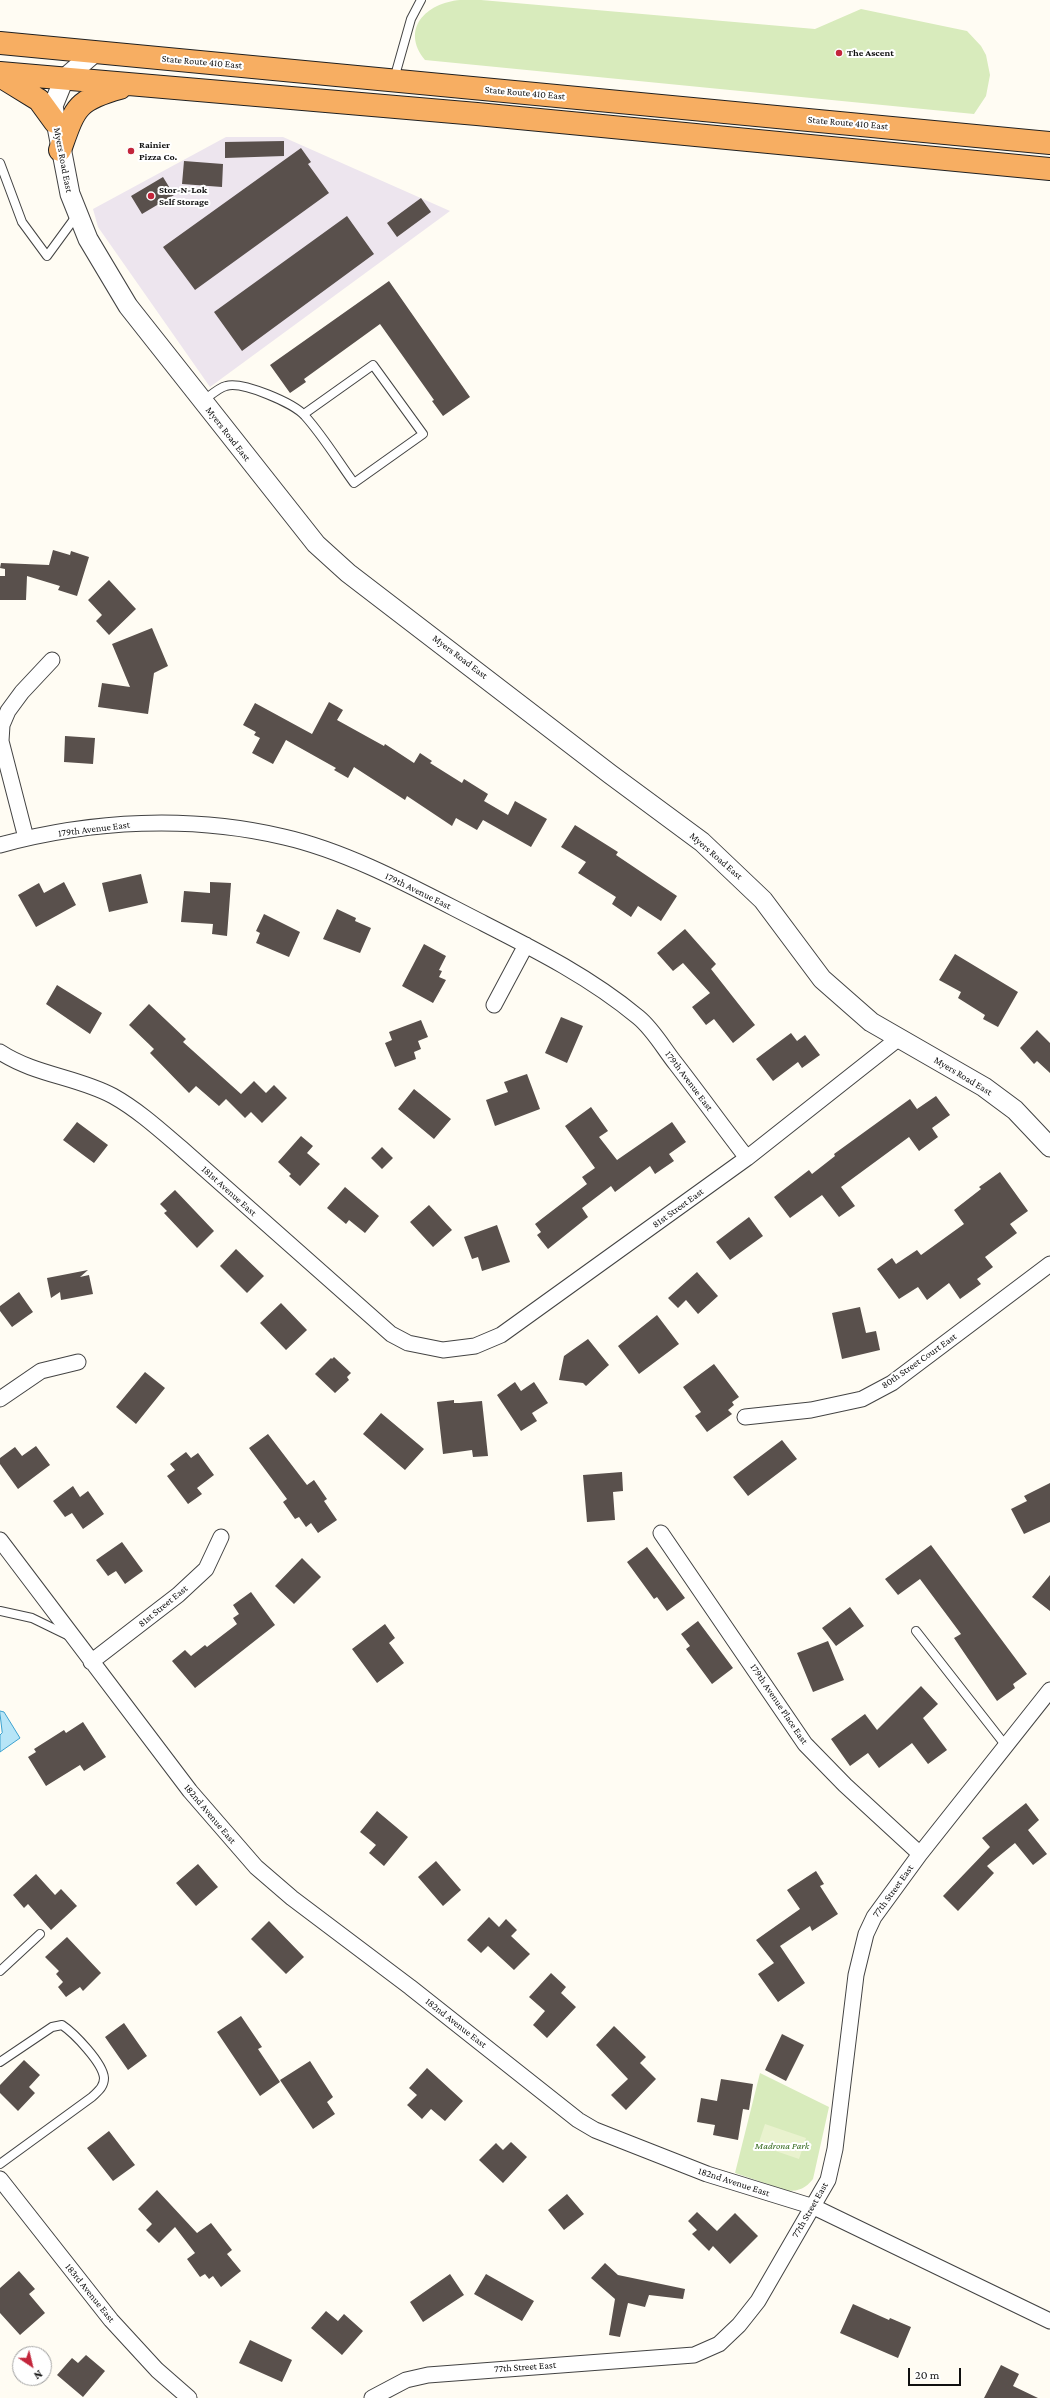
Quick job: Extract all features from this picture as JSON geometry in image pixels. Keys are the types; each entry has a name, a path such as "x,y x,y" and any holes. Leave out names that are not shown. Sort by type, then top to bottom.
{"highway":[{"name":"State Route 410 East","path":"0,43 1050,143"},
{"path":"0,73 477,114 1050,169"},
{"path":"0,76 39,100 56,122"},
{"path":"60,150 69,124 85,101 95,95 134,84"}],"street":[{"name":"Myers Road East","path":"95,52 64,79 53,106 60,150 70,194 88,239 128,306 282,503 321,549 348,573 610,774 702,842 763,900 822,979 839,996 871,1022 984,1087 1015,1110 1050,1147"},
{"path":"26,838 1,741 2,724 8,711 22,692 52,660"},
{"name":"179th Avenue East","path":"0,845 26,838 118,825 166,822 207,824 285,837 331,852 401,881 554,959 639,1017 747,1158"},
{"path":"494,1005 526,945"},
{"name":"81st Street East","path":"443,1350 475,1346 501,1335 747,1158 899,1038"},
{"name":"181st Avenue East","path":"0,1052 22,1064 114,1096 134,1110 181,1148 391,1334 414,1345 443,1350"},
{"name":"80th Street Court East","path":"744,1417 811,1410 862,1399 892,1383 1050,1264"},
{"path":"0,1399 41,1371 78,1362"},
{"name":"179th Avenue Place East","path":"661,1533 805,1744 845,1785 920,1854"},
{"name":"81st Street East","path":"91,1662 178,1595 206,1570 220,1537"},
{"name":"182nd Avenue East","path":"0,1540 190,1791 256,1868 292,1898 410,1987 578,2120 595,2130 707,2174 814,2207 1050,2321"},
{"name":"77th Street East","path":"372,2398 406,2380 428,2375 543,2365 667,2359 694,2355 710,2350 730,2335 758,2300 814,2207 828,2180 835,2149 856,1976 866,1934 884,1902 920,1854 1050,1690"},
{"name":"183rd Avenue East","path":"0,2179 111,2320 157,2370 189,2398"}],"lane":[{"path":"394,80 410,19 421,0"},
{"path":"0,163 22,222 47,256 78,214"},
{"path":"203,401 225,386 238,385 264,392 304,414 354,483 423,434 373,365 304,414"},
{"path":"0,1611 32,1618 73,1638"},
{"path":"916,1631 1006,1746"},
{"path":"0,1971 40,1934"},
{"path":"0,2062 52,2027 62,2025 76,2034 99,2066 104,2078 102,2087 92,2097 0,2164"}],"shaded area":[{"path":"226,137 283,137 450,211 210,387 98,227 93,209"}],"green space":[{"path":"460,0 481,0 815,29 861,9 967,31 981,46 986,55 990,75 986,96 974,114 425,60 418,49 415,38 416,28 420,20 427,12 437,6"},
{"name":"Madrona Park","path":"760,2073 829,2107 813,2179 808,2185 799,2190 788,2191 735,2173"},
{"path":"765,2124 806,2138 799,2159 758,2145"}],"water":[{"path":"0,1711 4,1712 20,1738 0,1752 0,1735 2,1733"}],"building":[{"path":"284,141 284,156 225,158 225,142"},
{"path":"301,148 311,162 308,164 329,193 195,290 163,247"},
{"path":"184,161 223,164 222,187 182,184"},
{"path":"163,177 174,195 142,214 131,196"},
{"path":"421,198 431,212 397,237 387,223"},
{"path":"347,216 374,254 242,351 214,312"},
{"path":"389,281 470,397 443,416 432,401 434,400 380,324 304,379 306,382 290,393 270,365"},
{"path":"53,550 70,555 71,551 89,557 77,596 58,590 60,586 27,576 26,600 0,600 0,576 5,576 5,569 0,568 1,563 49,565"},
{"path":"109,580 136,609 109,635 96,621 102,615 88,600"},
{"path":"152,628 168,666 154,673 148,714 98,707 102,683 130,687 112,644"},
{"path":"329,702 343,710 337,720 384,746 385,744 414,763 420,753 432,761 430,763 462,783 464,779 488,794 484,801 508,815 515,801 547,819 531,847 483,820 477,830 456,818 452,826 407,796 405,800 354,767 348,778 334,770 336,768 286,740 273,764 252,753 260,738 254,735 256,732 243,725 255,703 312,734"},
{"path":"65,736 95,738 93,764 64,762"},
{"path":"575,825 618,852 616,855 677,896 661,921 638,906 631,917 612,904 616,897 578,873 586,862 561,847"},
{"path":"141,874 148,903 109,912 102,883"},
{"path":"64,882 76,905 36,927 18,895 39,883 44,893"},
{"path":"210,882 231,883 227,936 212,934 213,924 181,922 184,891 210,893"},
{"path":"337,909 356,918 355,921 371,928 360,953 323,939"},
{"path":"264,914 300,932 289,957 256,943 260,933 256,931"},
{"path":"685,929 716,964 711,969 755,1025 733,1043 714,1019 706,1025 692,1007 710,993 683,963 673,971 657,953"},
{"path":"424,944 446,956 439,970 442,971 439,977 446,980 433,1003 402,986"},
{"path":"955,954 1018,992 998,1027 983,1019 985,1015 958,998 961,992 939,980"},
{"path":"57,985 102,1013 90,1034 46,1004"},
{"path":"149,1004 186,1039 183,1042 241,1094 254,1081 266,1093 274,1085 287,1098 262,1123 251,1112 245,1118 226,1099 219,1106 196,1086 189,1093 150,1053 154,1049 129,1025"},
{"path":"561,1017 583,1026 567,1063 545,1053"},
{"path":"421,1020 428,1037 418,1041 421,1049 414,1052 416,1059 395,1067 385,1043 392,1040 389,1032"},
{"path":"1037,1030 1050,1043 1050,1073 1037,1061 1034,1064 1020,1048"},
{"path":"791,1033 797,1041 805,1035 820,1055 802,1068 798,1062 773,1081 756,1059"},
{"path":"527,1074 540,1109 495,1126 486,1100 508,1092 504,1082"},
{"path":"414,1089 451,1119 434,1139 398,1109"},
{"path":"936,1096 950,1115 932,1128 938,1137 919,1151 909,1137 841,1187 855,1206 839,1217 822,1195 790,1218 774,1197 809,1170 812,1174 835,1156 834,1154 910,1099 917,1109"},
{"path":"591,1107 608,1131 599,1137 617,1160 672,1122 686,1142 669,1154 674,1161 655,1174 650,1166 615,1192 611,1186 582,1208 588,1217 548,1249 537,1235 541,1232 535,1224 587,1184 582,1177 595,1168 565,1126"},
{"path":"77,1122 108,1145 94,1163 63,1140"},
{"path":"301,1136 313,1146 307,1153 320,1164 300,1186 289,1176 291,1174 278,1162"},
{"path":"382,1147 393,1158 382,1169 371,1158"},
{"path":"1000,1172 1028,1211 1010,1224 1017,1233 985,1257 993,1267 977,1279 981,1284 960,1299 949,1283 927,1300 918,1287 899,1299 877,1269 892,1258 896,1264 917,1250 921,1255 964,1224 954,1210 981,1189 979,1187"},
{"path":"345,1187 379,1216 365,1233 349,1220 346,1224 327,1208"},
{"path":"175,1190 214,1231 197,1248 164,1213 167,1211 160,1204"},
{"path":"429,1205 452,1230 433,1247 410,1222"},
{"path":"749,1217 763,1236 730,1260 716,1242"},
{"path":"497,1225 510,1262 482,1271 478,1257 472,1259 464,1237"},
{"path":"236,1249 264,1276 247,1293 220,1266"},
{"path":"88,1270 80,1277 89,1275 93,1294 61,1300 60,1292 51,1298 47,1278"},
{"path":"697,1272 718,1296 698,1314 686,1300 678,1308 668,1298"},
{"path":"19,1292 33,1312 12,1327 0,1311 0,1306"},
{"path":"281,1303 307,1330 286,1350 260,1323"},
{"path":"860,1307 866,1333 876,1331 880,1350 842,1359 832,1313"},
{"path":"657,1315 679,1344 639,1374 618,1346"},
{"path":"588,1339 609,1365 586,1386 583,1383 559,1380 564,1356"},
{"path":"334,1357 351,1373 347,1377 349,1380 335,1393 315,1374 331,1358 332,1359"},
{"path":"714,1364 739,1397 732,1402 734,1405 728,1410 732,1414 707,1432 695,1416 701,1412 683,1387"},
{"path":"145,1372 165,1388 136,1424 116,1407"},
{"path":"515,1382 521,1391 534,1382 548,1403 532,1413 537,1421 521,1431 497,1395"},
{"path":"454,1400 454,1403 482,1401 488,1456 473,1457 472,1450 443,1454 437,1402"},
{"path":"381,1413 424,1449 405,1470 363,1434"},
{"path":"268,1434 307,1485 314,1480 327,1499 324,1501 337,1520 318,1533 311,1523 306,1527 299,1517 295,1519 283,1502 287,1499 249,1448"},
{"path":"782,1440 797,1459 748,1496 733,1477"},
{"path":"36,1446 50,1465 18,1489 0,1464 0,1458 15,1447 22,1456"},
{"path":"186,1452 191,1458 198,1453 214,1475 197,1488 202,1494 188,1504 167,1476 175,1470 170,1464"},
{"path":"622,1472 623,1491 613,1492 615,1520 587,1522 583,1475"},
{"path":"1050,1483 1050,1522 1024,1534 1011,1509 1027,1501 1024,1496"},
{"path":"73,1486 80,1497 88,1491 104,1514 83,1529 72,1513 65,1517 53,1501"},
{"path":"122,1542 143,1571 125,1584 116,1571 108,1576 96,1560"},
{"path":"931,1545 1027,1674 1013,1684 1015,1688 997,1701 954,1638 961,1634 920,1579 898,1595 885,1579"},
{"path":"647,1547 685,1598 667,1611 657,1597 654,1599 627,1562"},
{"path":"302,1558 321,1577 294,1604 275,1586"},
{"path":"1050,1575 1050,1611 1032,1597"},
{"path":"251,1592 275,1625 195,1688 172,1661 185,1650 191,1656 205,1645 207,1647 237,1624 233,1618 239,1614 233,1605"},
{"path":"850,1607 864,1626 836,1646 822,1628"},
{"path":"698,1621 733,1668 712,1684 686,1649 690,1646 681,1634"},
{"path":"385,1624 395,1638 389,1643 404,1663 377,1683 352,1649"},
{"path":"828,1641 844,1680 813,1692 797,1653"},
{"path":"921,1686 938,1704 923,1718 947,1750 928,1764 912,1743 879,1768 868,1753 850,1766 831,1739 865,1714 877,1730"},
{"path":"83,1722 106,1757 84,1771 80,1765 46,1786 28,1757 36,1752 34,1749 64,1730 66,1733"},
{"path":"1026,1803 1039,1820 1028,1830 1047,1854 1033,1865 1015,1843 987,1866 994,1873 958,1911 943,1896 990,1847 982,1838"},
{"path":"377,1811 408,1837 384,1866 369,1853 376,1845 360,1832"},
{"path":"436,1861 461,1890 443,1906 418,1877"},
{"path":"198,1864 218,1887 196,1906 176,1883"},
{"path":"816,1871 824,1884 820,1886 838,1914 812,1931 810,1926 780,1946 805,1983 778,2002 758,1974 774,1963 756,1940 800,1909 787,1890"},
{"path":"36,1874 55,1895 61,1889 77,1906 51,1930 28,1904 24,1908 13,1895"},
{"path":"489,1917 499,1927 506,1919 517,1930 511,1936 530,1954 514,1970 488,1946 481,1953 467,1940"},
{"path":"269,1921 304,1957 286,1974 251,1939"},
{"path":"67,1937 101,1973 83,1991 80,1987 66,1997 58,1987 63,1982 56,1974 59,1971 45,1957"},
{"path":"551,1973 566,1987 561,1993 576,2007 547,2038 533,2025 545,2011 529,1997"},
{"path":"241,2016 262,2047 258,2049 280,2082 260,2096 217,2032"},
{"path":"124,2023 147,2056 128,2070 105,2037"},
{"path":"614,2026 646,2057 640,2063 656,2079 626,2110 611,2095 628,2079 596,2045"},
{"path":"782,2034 804,2045 786,2081 765,2070"},
{"path":"24,2060 40,2075 29,2087 35,2093 18,2111 0,2093 0,2085"},
{"path":"310,2061 333,2097 327,2102 335,2114 313,2129 280,2080"},
{"path":"427,2068 463,2101 445,2121 431,2109 422,2119 407,2105 417,2095 409,2088"},
{"path":"721,2079 753,2084 749,2110 743,2109 738,2140 713,2135 715,2125 697,2122 701,2098 717,2101"},
{"path":"109,2131 135,2165 113,2181 87,2148"},
{"path":"511,2142 527,2157 503,2183 479,2160 496,2143 503,2150"},
{"path":"157,2190 197,2233 211,2223 232,2250 227,2254 241,2271 221,2287 213,2276 209,2279 205,2274 200,2277 187,2259 195,2253 175,2227 159,2243 146,2230 152,2224 138,2209"},
{"path":"567,2194 584,2214 564,2230 548,2210"},
{"path":"697,2212 717,2231 735,2213 758,2236 730,2264 713,2246 709,2251 692,2234 697,2230 688,2221"},
{"path":"605,2263 618,2275 685,2289 683,2299 649,2295 645,2307 628,2303 620,2337 609,2335 615,2299 591,2278"},
{"path":"19,2271 35,2289 29,2294 45,2313 20,2335 0,2313 0,2288"},
{"path":"450,2274 464,2295 423,2322 410,2302"},
{"path":"486,2274 534,2301 522,2321 474,2294"},
{"path":"853,2304 889,2320 890,2318 911,2327 898,2358 840,2333"},
{"path":"326,2311 338,2321 344,2314 363,2331 342,2355 311,2328"},
{"path":"250,2340 292,2360 282,2382 239,2363"},
{"path":"86,2355 105,2371 83,2397 57,2375 72,2358 78,2363"},
{"path":"1001,2365 1019,2374 1013,2386 1038,2398 984,2398"}],"place":[{"name":"The Ascent","path":"839,53"},
{"name":"Rainier Pizza Co.","path":"131,151"},
{"name":"Stor-N-Lok Self Storage","path":"151,196"}]}
